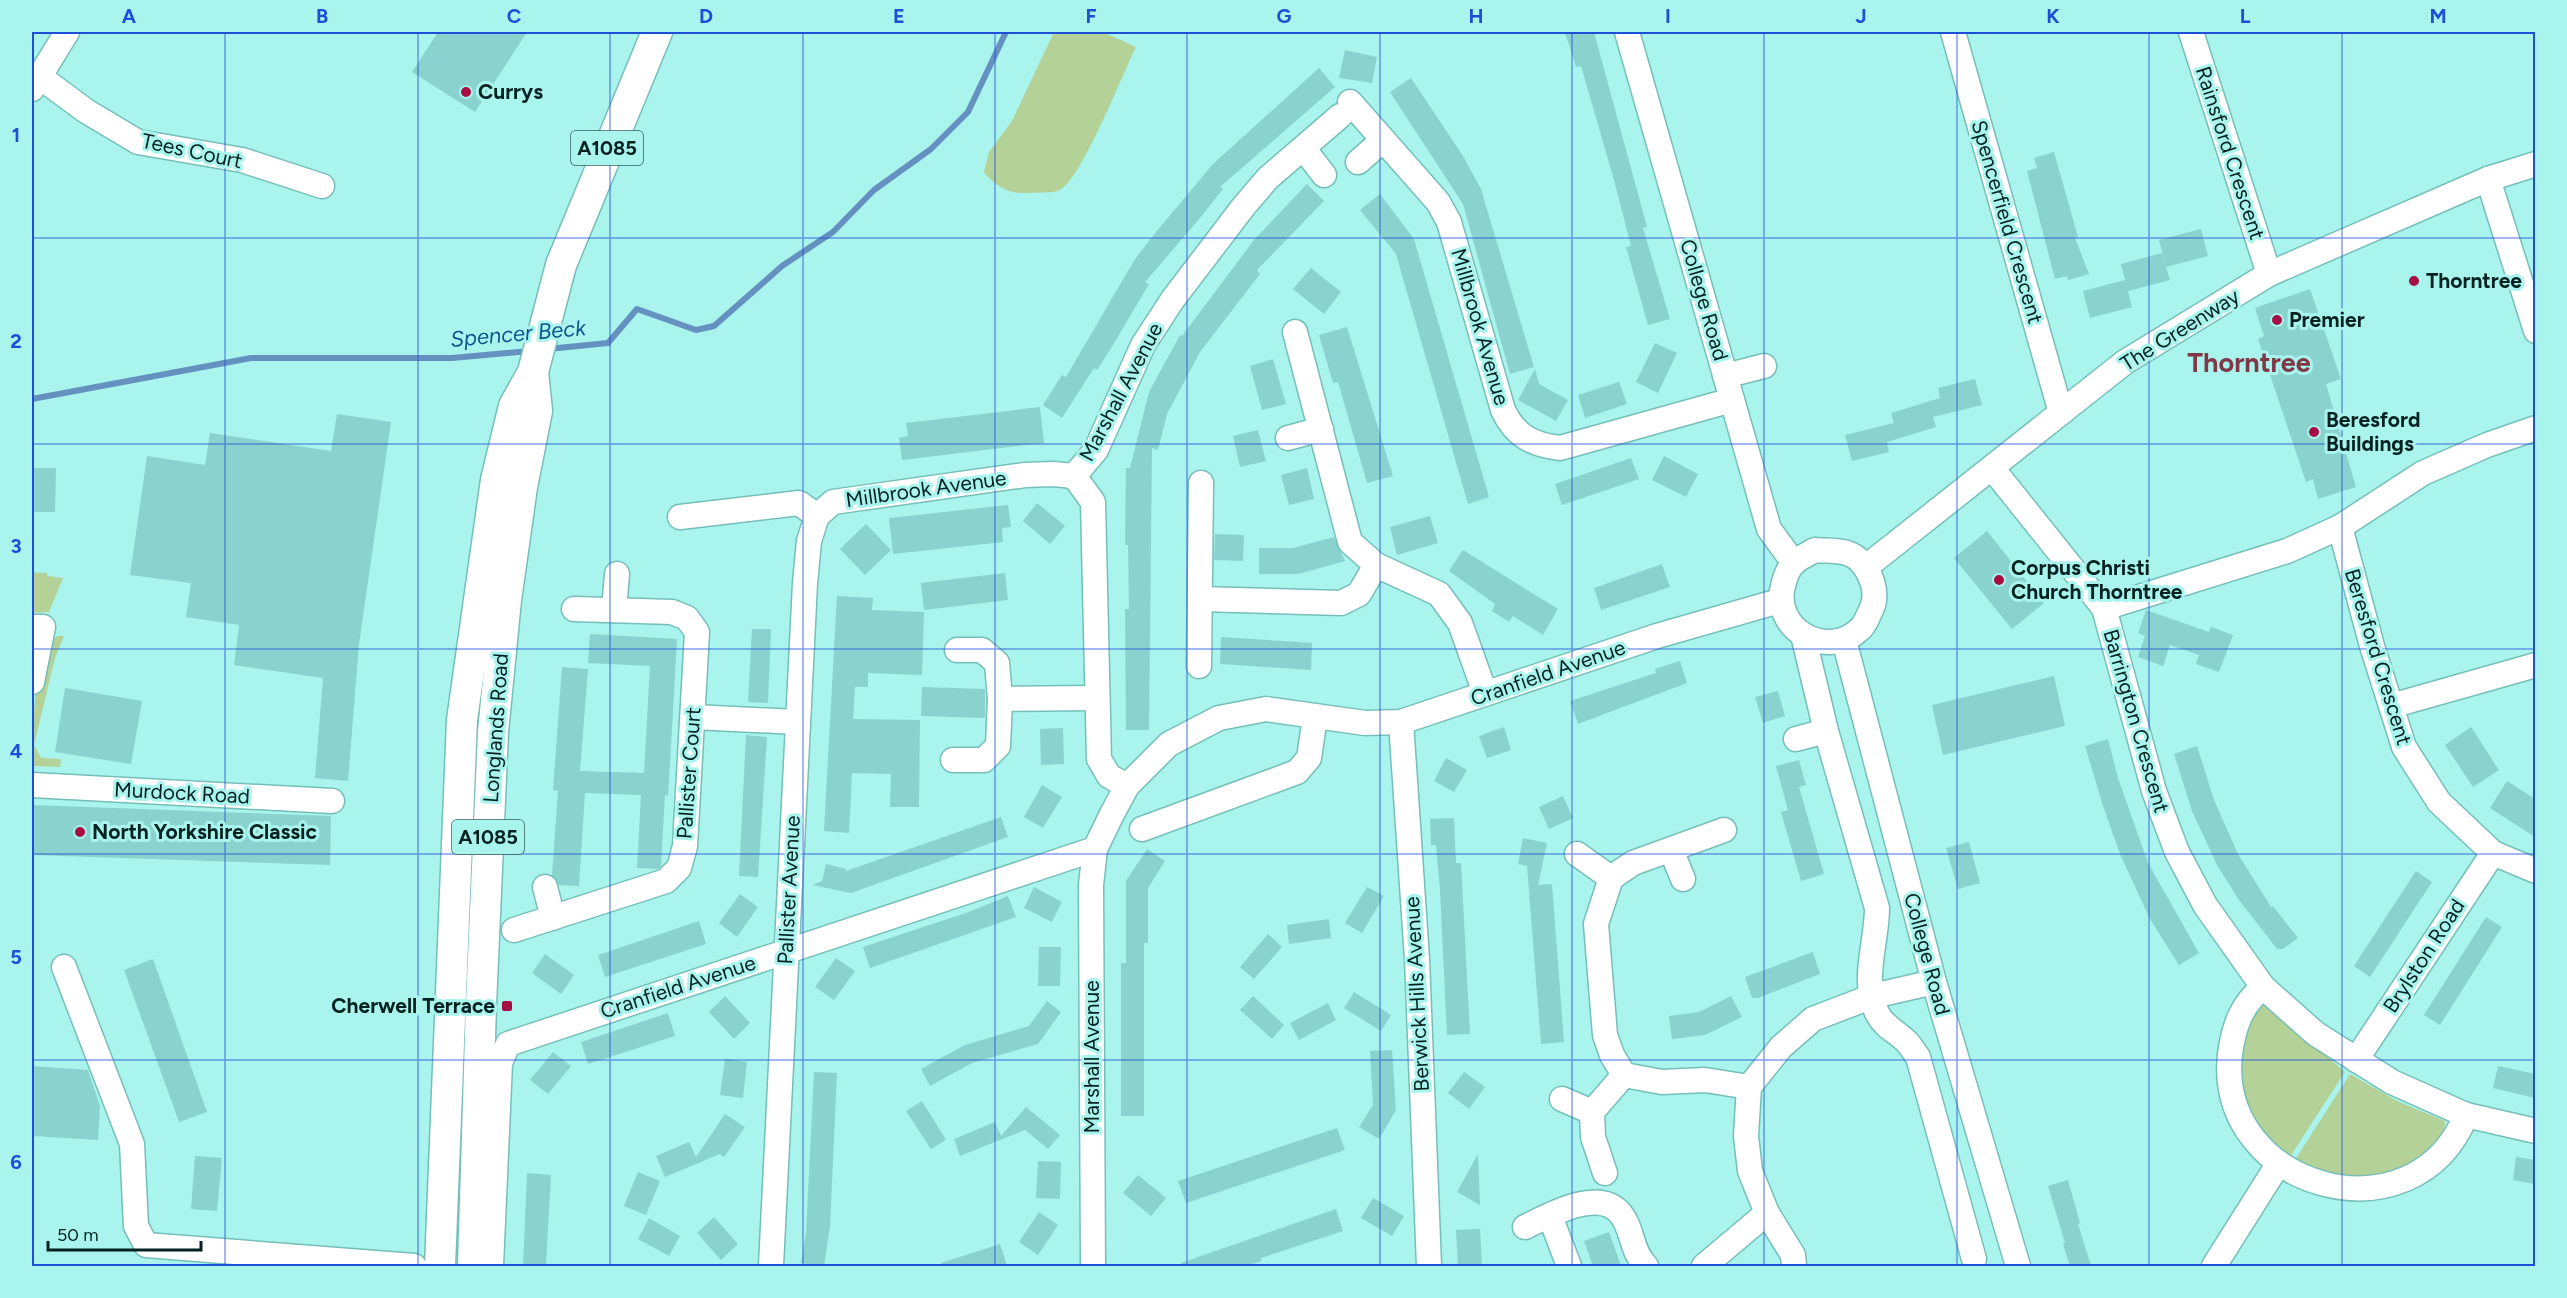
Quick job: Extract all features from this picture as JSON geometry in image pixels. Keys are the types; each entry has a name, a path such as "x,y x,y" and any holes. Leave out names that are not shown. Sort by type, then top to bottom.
{"main road":[{"name":"A1085","path":"534,368 561,265 657,32"},
{"name":"Longlands Road","path":"440,1266 462,720 478,593 496,480 514,406 534,368"},
{"name":"Longlands Road","path":"472,1266 480,1005 493,732 509,577 522,487 537,411 534,368"}],"street":[{"path":"36,83 67,32"},
{"name":"College Road","path":"1627,32 1769,529 1794,563"},
{"name":"Spencerfield Crescent","path":"1953,32 2061,413"},
{"name":"Rainsford Crescent","path":"2191,32 2269,274"},
{"name":"Tees Court","path":"36,83 138,142 242,160 322,186"},
{"name":"Millbrook Avenue","path":"1345,109 1383,140 1438,202 1449,222 1503,410 1511,426 1524,437 1540,446 1560,448 1732,400"},
{"name":"Marshall Avenue","path":"1127,786 1109,776 1099,759 1093,502 1074,476 1096,450 1143,345 1173,299 1268,178 1304,149 1345,109"},
{"path":"1358,162 1383,140"},
{"path":"1304,149 1324,175"},
{"name":"The Greenway","path":"1866,567 2125,362 2269,274 2488,179 2535,164"},
{"path":"2488,179 2535,331"},
{"path":"1295,332 1350,542 1376,565 1439,594 1460,623 1485,693"},
{"path":"1725,376 1764,366"},
{"path":"2104,608 2287,551 2340,528 2423,473 2487,445 2535,428"},
{"path":"1288,438 1321,429"},
{"name":"Barrington Crescent","path":"1992,468 2104,608 2154,791 2177,852 2205,905 2263,987 2316,1034 2392,1082 2466,1115 2535,1131"},
{"name":"Millbrook Avenue","path":"680,517 799,503 817,516 833,502 1025,475 1074,476"},
{"path":"1199,666 1201,483"},
{"name":"Pallister Avenue","path":"771,1266 805,583 809,541 817,516"},
{"name":"Beresford Crescent","path":"2340,528 2404,747 2439,802 2493,853 2535,871"},
{"path":"1815,550 1848,553 1866,567 1873,582 1874,604 1861,629 1844,640 1804,645 1788,621 1779,601 1785,575 1794,563 1815,550"},
{"path":"1200,599 1341,603 1359,594 1376,565"},
{"path":"614,610 617,574"},
{"name":"Cranfield Avenue","path":"491,1266 500,1063 507,1044 1095,849 1127,786 1169,744 1219,718 1266,709 1365,723 1401,722 1657,636 1779,601"},
{"name":"Pallister Court","path":"514,930 666,881 679,868 685,846 697,632 687,618 672,612 574,609"},
{"path":"32,627 44,627 32,682"},
{"name":"College Road","path":"1844,640 1934,982 2018,1266"},
{"name":"College Road","path":"1804,645 1876,908 1877,932 1869,980 1877,1013 1890,1030 1907,1042 1918,1057 1974,1259"},
{"path":"953,760 984,760 998,746 1000,699 997,663 982,650 957,650"},
{"path":"2391,706 2535,665"},
{"path":"1000,699 1096,698"},
{"path":"694,717 797,722"},
{"path":"1142,829 1297,772 1309,758 1315,717"},
{"name":"Berwick Hills Avenue","path":"1401,722 1417,959 1430,1266"},
{"path":"1796,739 1826,731"},
{"name":"Murdock Road","path":"32,785 332,801"},
{"path":"1724,830 1633,863 1611,878 1596,924 1605,1035 1612,1055 1624,1075 1662,1082 1705,1080 1749,1087"},
{"name":"Marshall Avenue","path":"1093,1266 1091,885 1095,849"},
{"path":"1671,850 1683,879"},
{"name":"Brylston Road","path":"2356,1060 2493,853"},
{"path":"1577,854 1611,878"},
{"path":"545,887 553,918"},
{"path":"64,967 132,1144 136,1226 146,1245 414,1266"},
{"path":"1794,1266 1793,1255 1767,1213 1749,1171 1746,1136 1749,1087 1781,1047 1813,1019 1873,996 1934,982"},
{"path":"2263,987 2248,1000 2232,1036 2229,1064 2233,1097 2243,1121 2262,1147 2279,1163 2304,1179 2354,1190 2382,1187 2428,1168 2444,1154 2458,1136 2466,1115"},
{"path":"1605,1173 1593,1137 1592,1112 1624,1075"},
{"path":"1562,1099 1592,1112"},
{"path":"2214,1266 2279,1163"},
{"path":"1524,1227 1588,1201 1606,1204 1620,1213 1639,1260 1646,1266"},
{"path":"1704,1266 1767,1213"},
{"path":"1550,1216 1569,1266"}],"green space":[{"path":"1054,32 1103,32 1136,47 1090,147 1069,182 1060,190 1052,192 1009,191 998,186 984,172 989,152 1012,121"},
{"path":"32,572 47,573 47,576 63,578 49,612 32,613"},
{"path":"58,636 64,636 55,658 34,745 41,758 61,759 60,767 32,766 39,675 43,657 50,643"},
{"path":"2267,1004 2345,1072 2288,1160 2265,1141 2247,1112 2238,1041 2260,1005"},
{"path":"2350,1074 2397,1101 2445,1121 2442,1133 2435,1145 2409,1164 2394,1171 2363,1179 2344,1178 2293,1163"}],"building":[{"name":"Currys","path":"438,32 527,32 475,112 412,72"},
{"path":"1565,32 1594,32 1647,227 1643,228 1670,319 1648,325 1626,247 1631,246 1614,180 1581,66 1576,67"},
{"path":"1345,50 1377,57 1372,83 1339,78"},
{"path":"1319,68 1335,87 1220,187 1223,189 1145,282 1149,284 1110,350 1097,370 1094,368 1062,418 1043,405 1062,375 1066,377 1135,259 1156,232 1213,164"},
{"path":"1411,78 1463,156 1481,189 1534,367 1510,374 1463,204 1390,92"},
{"path":"2054,152 2078,237 2075,238 2089,274 2068,280 2067,276 2055,279 2027,171 2037,168 2034,158"},
{"path":"1307,184 1324,201 1257,270 1260,274 1200,352 1167,414 1158,450 1152,448 1149,730 1126,730 1125,609 1129,609 1128,545 1125,545 1126,468 1130,468 1149,392 1180,335 1182,336 1254,240"},
{"path":"1380,194 1414,239 1489,497 1468,504 1396,254 1360,210"},
{"path":"2201,229 2208,256 2166,267 2159,240"},
{"path":"2162,253 2170,280 2128,291 2132,307 2090,318 2083,291 2125,280 2121,264"},
{"path":"1311,268 1341,292 1324,314 1293,289"},
{"name":"Beresford Buildings","path":"2310,289 2341,379 2326,384 2356,487 2318,499 2313,479 2306,482 2258,339 2264,336 2255,308"},
{"path":"1347,327 1393,476 1367,483 1338,382 1333,383 1319,335"},
{"path":"1655,343 1677,353 1658,393 1636,382"},
{"path":"1273,359 1286,404 1262,410 1250,366"},
{"path":"1535,369 1539,384 1568,400 1556,421 1518,400"},
{"path":"1975,379 1982,405 1933,417 1936,427 1887,442 1889,452 1852,461 1845,435 1894,423 1891,413 1940,398 1938,388"},
{"path":"1619,382 1627,404 1585,418 1578,395"},
{"path":"1040,407 1044,443 902,460 899,438 908,436 906,423"},
{"path":"337,414 391,422 359,644 348,781 315,778 323,678 234,665 239,625 186,617 191,583 130,575 147,456 205,465 210,433 331,451"},
{"path":"1258,430 1266,461 1240,467 1233,436"},
{"path":"1664,456 1698,474 1686,497 1652,480"},
{"path":"1631,458 1639,479 1562,505 1555,484"},
{"path":"34,468 56,468 55,512 34,512"},
{"path":"1307,468 1314,499 1289,505 1281,475"},
{"path":"1037,503 1065,526 1050,544 1023,521"},
{"path":"1008,505 1011,527 1002,528 1003,542 893,554 889,518"},
{"path":"1430,516 1438,543 1397,555 1390,527"},
{"path":"866,524 891,550 865,575 840,549"},
{"name":"Corpus Christi Church Thorntree","path":"1987,531 2044,603 2012,629 1954,558"},
{"path":"1215,534 1244,535 1243,561 1214,560"},
{"path":"1334,537 1345,561 1298,574 1259,574 1259,548 1293,548"},
{"path":"1463,550 1558,609 1543,635 1513,616 1509,622 1492,611 1495,604 1449,571"},
{"path":"1662,564 1670,587 1601,610 1594,588"},
{"path":"1005,573 1008,600 924,610 921,583"},
{"path":"837,596 873,598 872,610 924,612 922,675 868,673 868,687 855,687 853,719 920,720 919,807 890,807 891,774 852,773 849,833 824,831"},
{"path":"2146,610 2209,632 2211,627 2233,635 2219,672 2196,664 2199,655 2170,645 2163,666 2138,657 2145,636 2138,633"},
{"path":"752,629 771,629 768,703 748,702"},
{"path":"590,634 677,639 668,796 665,795 661,866 658,869 637,868 641,795 585,793 579,886 559,885 552,875 558,791 553,790 562,667 588,669 580,771 644,773 650,666 588,663"},
{"path":"1221,637 1312,643 1311,670 1220,664"},
{"path":"1680,661 1687,683 1578,724 1570,701 1656,673 1655,669"},
{"path":"2054,676 2065,726 1943,755 1932,705"},
{"path":"922,687 985,689 985,718 921,716"},
{"path":"65,688 142,701 131,764 55,752"},
{"path":"1778,691 1785,716 1763,723 1755,697"},
{"path":"1504,727 1511,750 1487,758 1479,736"},
{"path":"2471,727 2499,770 2473,787 2445,745"},
{"path":"1063,728 1064,764 1041,765 1040,729"},
{"path":"746,735 767,737 758,877 739,876"},
{"path":"2108,739 2118,778 2148,863 2199,953 2179,965 2150,919 2120,854 2104,809 2085,746"},
{"path":"2197,746 2214,800 2238,854 2271,907 2273,906 2298,938 2283,949 2277,949 2239,900 2217,865 2192,811 2174,754"},
{"path":"1446,758 1467,770 1454,792 1434,781"},
{"path":"1799,760 1806,785 1799,787 1824,874 1801,881 1781,812 1788,810 1776,766"},
{"path":"2507,781 2535,799 2535,837 2490,808"},
{"path":"1042,785 1062,797 1043,828 1024,817"},
{"path":"1563,796 1573,818 1549,829 1539,807"},
{"path":"32,805 331,816 330,865 32,855"},
{"path":"1001,817 1008,837 851,893 812,885 822,881 826,864 846,869 846,871"},
{"path":"1454,818 1456,863 1461,863 1470,1034 1447,1035 1440,890 1436,845 1431,845 1430,819"},
{"path":"1523,838 1547,843 1538,885 1552,884 1564,1042 1541,1044 1527,866 1518,864"},
{"path":"1969,842 1980,883 1958,889 1946,848"},
{"path":"1147,849 1165,861 1148,888 1148,943 1144,943 1144,1116 1121,1116 1121,963 1126,963 1126,881"},
{"path":"2416,871 2432,882 2370,977 2354,966"},
{"path":"1034,887 1062,902 1052,922 1024,908"},
{"path":"1367,887 1384,896 1362,933 1345,923"},
{"path":"740,894 758,907 737,937 719,923"},
{"path":"1008,896 1016,917 870,968 863,947 966,913"},
{"path":"2486,917 2502,927 2440,1025 2424,1015"},
{"path":"1329,919 1331,938 1289,944 1287,925"},
{"path":"699,921 706,944 605,977 598,955"},
{"path":"1268,934 1282,947 1254,979 1240,967"},
{"path":"1039,947 1061,947 1060,986 1038,986"},
{"path":"1813,952 1820,974 1758,998 1752,998 1745,977"},
{"path":"545,954 574,975 561,994 532,973"},
{"path":"836,958 855,971 834,1000 815,987"},
{"path":"153,959 207,1112 179,1122 124,970"},
{"path":"1354,992 1391,1015 1381,1031 1344,1008"},
{"path":"725,996 750,1023 734,1039 709,1012"},
{"path":"1253,996 1284,1025 1272,1039 1240,1010"},
{"path":"1731,996 1742,1017 1705,1035 1672,1039 1669,1016 1699,1012"},
{"path":"1047,1001 1061,1012 1038,1044 972,1063 930,1086 921,1069 965,1045 1029,1026"},
{"path":"1328,1003 1336,1020 1299,1040 1290,1023"},
{"path":"668,1013 675,1036 588,1064 581,1042"},
{"path":"1392,1050 1396,1110 1379,1139 1359,1127 1373,1105 1370,1051"},
{"path":"553,1052 571,1066 548,1094 530,1080"},
{"path":"725,1059 747,1062 743,1098 720,1095"},
{"path":"32,1066 88,1070 100,1106 98,1140 32,1136"},
{"path":"2498,1066 2535,1074 2535,1098 2493,1088"},
{"path":"814,1072 837,1073 830,1226 824,1266 801,1263 806,1233"},
{"path":"1464,1072 1485,1087 1469,1109 1448,1093"},
{"path":"922,1101 946,1140 931,1149 906,1111"},
{"path":"1026,1107 1060,1135 1048,1149 1025,1130 960,1156 954,1139 995,1122 1001,1136"},
{"path":"725,1114 745,1127 724,1157 720,1154 665,1177 656,1156 689,1142 696,1157"},
{"path":"1337,1128 1345,1150 1186,1203 1178,1181"},
{"path":"1478,1154 1480,1205 1457,1192"},
{"path":"195,1156 222,1158 217,1211 191,1209"},
{"path":"2516,1157 2535,1160 2535,1184 2513,1180"},
{"path":"1038,1161 1061,1162 1060,1199 1036,1198"},
{"path":"638,1172 660,1181 646,1215 624,1206"},
{"path":"527,1173 551,1175 546,1266 523,1266"},
{"path":"1138,1175 1166,1198 1151,1216 1123,1193"},
{"path":"2068,1180 2091,1266 2070,1266 2063,1244 2065,1243 2048,1186"},
{"path":"1373,1198 1404,1216 1392,1236 1361,1218"},
{"path":"1336,1209 1343,1231 1261,1258 1262,1261 1245,1266 1182,1266 1181,1263"},
{"path":"1039,1212 1058,1225 1038,1255 1019,1242"},
{"path":"714,1217 738,1244 721,1260 697,1233"},
{"path":"649,1218 680,1236 669,1256 638,1239"},
{"path":"1480,1229 1482,1266 1458,1266 1456,1230"},
{"path":"1609,1232 1621,1266 1593,1266 1584,1241"},
{"path":"1000,1244 1007,1266 942,1266 941,1263"}],"waterway":[{"name":"Spencer Beck","path":"548,349 608,343 637,309 696,330 714,326 782,266 833,232 874,190 931,149 968,112 1006,32"},
{"name":"Spencer Beck","path":"32,399 251,358 452,358 529,351"}],"place":[{"name":"Currys","path":"466,92"},
{"name":"Thorntree","path":"2414,281"},
{"name":"Premier","path":"2277,320"},
{"name":"Beresford Buildings","path":"2314,432"},
{"name":"Corpus Christi Church Thorntree","path":"1999,580"},
{"name":"North Yorkshire Classic","path":"80,832"},
{"name":"Cherwell Terrace","path":"507,1006"}],"district":[{"name":"Thorntree","path":"2249,363"}]}
